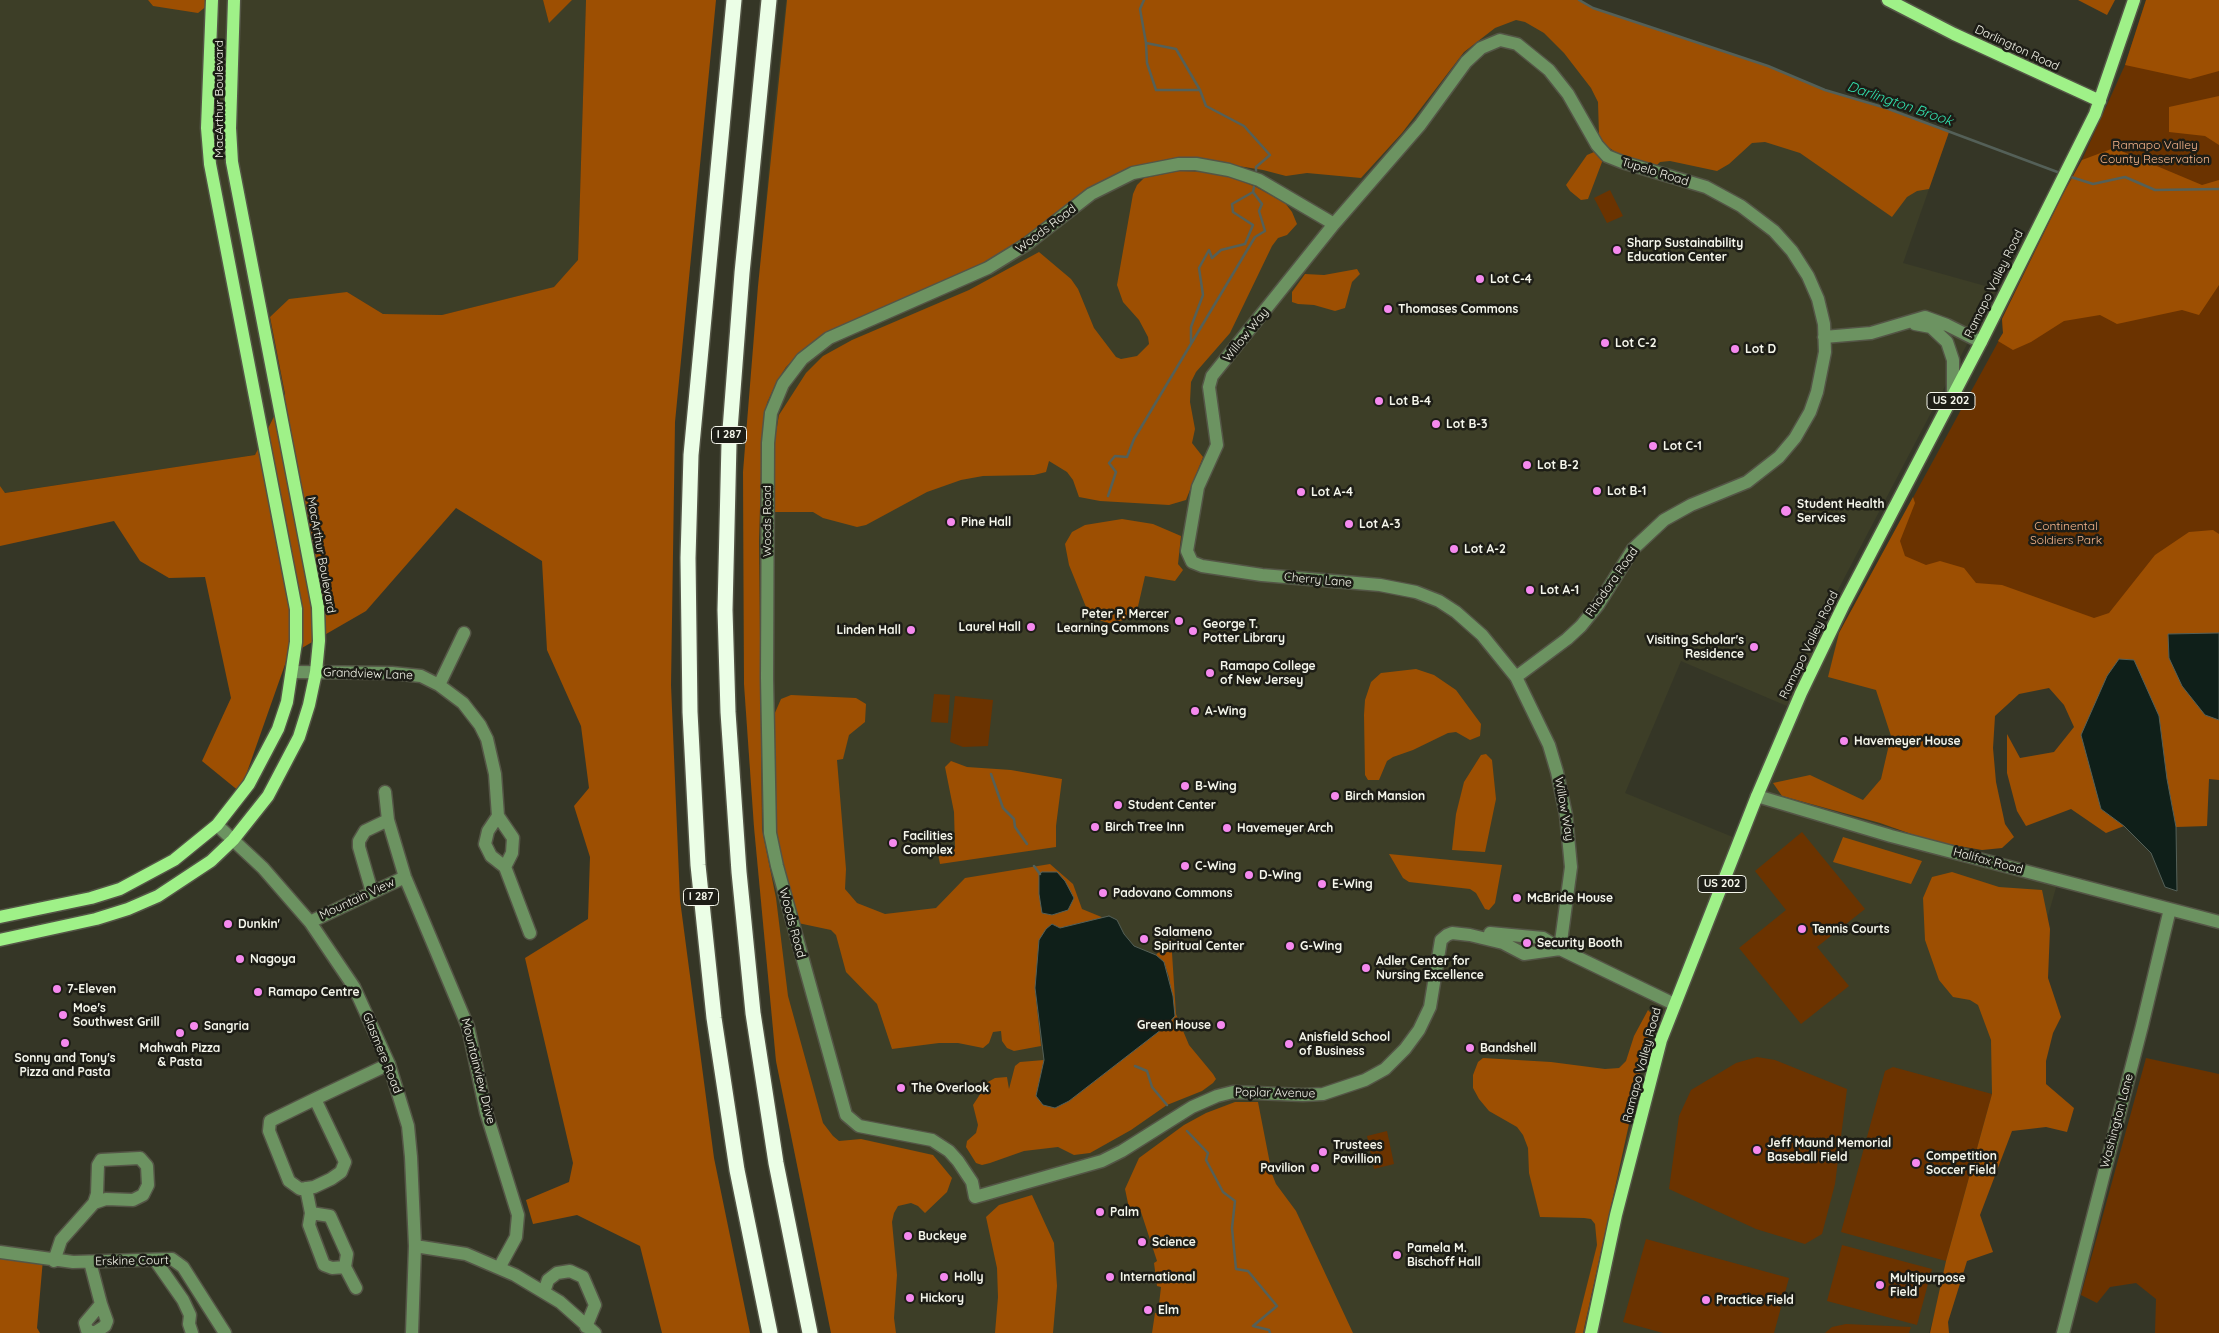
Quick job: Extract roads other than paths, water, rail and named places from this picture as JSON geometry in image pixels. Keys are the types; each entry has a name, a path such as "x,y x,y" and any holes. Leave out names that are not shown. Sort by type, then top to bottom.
{"highway":[{"name":"I 287","path":"734,0 691,455 688,558 690,712 698,865 714,1018 737,1170 770,1333"},
{"name":"I 287","path":"769,0 738,310 729,434 725,601 728,712 739,872 753,1013 776,1163 810,1333"}],"main road":[{"name":"MacArthur Boulevard","path":"0,917 91,898 120,889 174,860 217,824 249,784 278,729 293,672 296,642 296,609 210,164 207,128 212,0"},
{"name":"MacArthur Boulevard","path":"0,940 96,919 128,909 158,896 187,879 233,840 268,796 299,737 309,705 316,672 318,607 232,162 230,128 234,0"},
{"name":"Darlington Road","path":"1888,0 1924,19 2100,101"},
{"name":"Ramapo Valley Road","path":"1591,1333 1616,1215 1661,1040 1757,796 1801,693 1844,604 1981,342 2070,166 2100,101 2134,0"}],"street":[{"name":"Tupelo Road","path":"1334,224 1420,125 1472,55 1493,41 1512,42 1534,58 1558,80 1597,145 1607,156 1706,187 1741,206 1774,231 1792,251 1813,287 1822,312 1824,337 1822,374 1810,412 1795,438 1780,457 1747,482 1714,495"},
{"name":"Woods Road","path":"975,1196 972,1182 958,1161 949,1151 932,1140 859,1126 846,1116 776,866 770,833 767,678 768,443 771,413 776,398 787,377 802,359 829,338 988,268 1027,244 1091,194 1132,173 1179,164 1229,170 1258,180 1334,224"},
{"name":"Willow Way","path":"1209,462 1217,444 1209,387 1212,376 1334,224"},
{"path":"1824,337 1871,333 1925,317 1947,325 1981,342"},
{"path":"1900,324 1920,324 1931,327 1947,342 1954,360 1953,396"},
{"name":"Cherry Lane","path":"1209,462 1198,487 1190,522 1187,551 1192,562 1202,566 1262,575 1380,585 1422,594 1439,601 1471,624 1516,677"},
{"name":"Rhodora Road","path":"1516,677 1567,640 1581,626 1598,605 1633,549 1651,532 1671,516 1714,495"},
{"path":"439,685 464,633"},
{"name":"Grandview Lane","path":"293,672 392,673 421,676 439,685 463,703 480,725 487,738 496,774 498,816"},
{"name":"Willow Way","path":"1516,677 1549,745 1566,815 1571,879 1560,949"},
{"name":"Mountainview Drive","path":"385,792 388,820 405,877 468,1027 486,1112 518,1215 516,1237 499,1268"},
{"name":"Halifax Road","path":"1757,796 1891,836 2219,922"},
{"path":"505,867 514,845 510,831 498,816 488,831 485,844 491,856 505,867 530,933"},
{"path":"372,892 359,841 365,831 388,820"},
{"name":"Glasmere Road","path":"217,824 288,896 310,922 354,987 389,1064 408,1126 415,1246 412,1333"},
{"name":"Mountain View","path":"310,922 405,877"},
{"name":"Washington Lane","path":"2063,1333 2170,909"},
{"name":"Poplar Avenue","path":"975,1196 1102,1160 1122,1150 1192,1107 1218,1096 1234,1092 1303,1096 1323,1094 1365,1080 1385,1069 1405,1049 1419,1030 1430,1007 1441,940 1452,933 1470,935 1484,933 1543,938 1560,949 1674,1004"},
{"path":"1470,935 1504,943 1524,954 1531,955 1560,949"},
{"path":"315,1099 345,1162 339,1174 321,1184 306,1188 295,1187 289,1181 268,1126 270,1121 315,1099 389,1064"},
{"path":"54,1260 61,1240 94,1202 97,1194 98,1165 101,1160 140,1158 146,1162 148,1185 141,1197 132,1200 106,1199 94,1202"},
{"path":"306,1188 311,1213 309,1225 324,1265 332,1268 345,1267"},
{"path":"311,1213 330,1216 347,1254 345,1267 356,1288"},
{"path":"415,1246 466,1254 499,1268 560,1302 590,1331"},
{"name":"Erskine Court","path":"0,1252 54,1260 90,1262 172,1259 179,1263 226,1333"},
{"path":"155,1260 183,1300 190,1315 189,1324 192,1333"},
{"path":"90,1262 101,1304 85,1323 87,1330 94,1333"},
{"path":"544,1292 548,1280 557,1273 570,1271 583,1277 595,1305 590,1331"},
{"path":"190,1315 208,1306"}],"waterway":[{"path":"1144,0 1140,9 1146,43 1176,49 1200,90 1206,106 1244,126 1270,155 1256,167 1256,171"},
{"name":"Darlington Brook","path":"1579,0 1593,8 1768,66 1825,90 1886,108 2060,173"},
{"path":"1146,43 1147,63 1156,90 1200,90"},
{"name":"Darlington Brook","path":"2068,176 2093,184 2125,177 2155,190 2219,189"},
{"path":"1108,496 1116,472 1109,463 1115,456 1127,457 1134,439 1255,237 1265,231 1259,211 1262,204 1253,192 1254,187"},
{"path":"1191,342 1191,327 1203,295 1199,268 1209,250 1212,258 1221,250 1245,244 1253,225 1233,212 1232,204 1253,192"},
{"path":"991,774 1003,808 1014,819 1015,827 1027,844"},
{"path":"1034,866 1040,874"},
{"path":"1135,1066 1147,1071 1152,1087 1167,1105"},
{"path":"1187,1131 1208,1153 1206,1160 1223,1192 1235,1201 1232,1228 1236,1269 1248,1271 1277,1306 1253,1326 1269,1330 1270,1333"}],"place":[{"name":"Sharp Sustainability Education Center","path":"1617,250"},
{"name":"Lot C-4","path":"1480,279"},
{"name":"Thomases Commons","path":"1388,309"},
{"name":"Lot C-2","path":"1605,343"},
{"name":"Lot D","path":"1735,349"},
{"name":"Lot B-4","path":"1379,401"},
{"name":"Lot B-3","path":"1436,424"},
{"name":"Lot C-1","path":"1653,446"},
{"name":"Lot B-2","path":"1527,465"},
{"name":"Lot B-1","path":"1597,491"},
{"name":"Lot A-4","path":"1301,492"},
{"name":"Student Health Services","path":"1786,511"},
{"name":"Pine Hall","path":"951,522"},
{"name":"Lot A-3","path":"1349,524"},
{"name":"Lot A-2","path":"1454,549"},
{"name":"Lot A-1","path":"1530,590"},
{"name":"Peter P. Mercer Learning Commons","path":"1179,621"},
{"name":"Laurel Hall","path":"1031,627"},
{"name":"Linden Hall","path":"911,630"},
{"name":"George T. Potter Library","path":"1193,631"},
{"name":"Visiting Scholar's Residence","path":"1754,647"},
{"name":"Ramapo College of New Jersey","path":"1210,673"},
{"name":"A-Wing","path":"1195,711"},
{"name":"Havemeyer House","path":"1844,741"},
{"name":"B-Wing","path":"1185,786"},
{"name":"Birch Mansion","path":"1335,796"},
{"name":"Student Center","path":"1118,805"},
{"name":"Birch Tree Inn","path":"1095,827"},
{"name":"Havemeyer Arch","path":"1227,828"},
{"name":"Facilities Complex","path":"893,843"},
{"name":"C-Wing","path":"1185,866"},
{"name":"D-Wing","path":"1249,875"},
{"name":"E-Wing","path":"1322,884"},
{"name":"Padovano Commons","path":"1103,893"},
{"name":"McBride House","path":"1517,898"},
{"name":"Dunkin'","path":"228,924"},
{"name":"Tennis Courts","path":"1802,929"},
{"name":"Salameno Spiritual Center","path":"1144,939"},
{"name":"Security Booth","path":"1527,943"},
{"name":"G-Wing","path":"1290,946"},
{"name":"Nagoya","path":"240,959"},
{"name":"Adler Center for Nursing Excellence","path":"1366,968"},
{"name":"7-Eleven","path":"57,989"},
{"name":"Ramapo Centre","path":"258,992"},
{"name":"Moe's Southwest Grill","path":"63,1015"},
{"name":"Green House","path":"1221,1025"},
{"name":"Sangria","path":"194,1026"},
{"name":"Mahwah Pizza & Pasta","path":"180,1033"},
{"name":"Sonny and Tony's Pizza and Pasta","path":"65,1043"},
{"name":"Anisfield School of Business","path":"1289,1044"},
{"name":"Bandshell","path":"1470,1048"},
{"name":"The Overlook","path":"901,1088"},
{"name":"Jeff Maund Memorial Baseball Field","path":"1757,1150"},
{"name":"Trustees Pavillion","path":"1323,1152"},
{"name":"Competition Soccer Field","path":"1916,1163"},
{"name":"Pavilion","path":"1315,1168"},
{"name":"Palm","path":"1100,1212"},
{"name":"Buckeye","path":"908,1236"},
{"name":"Science","path":"1142,1242"},
{"name":"Pamela M. Bischoff Hall","path":"1397,1255"},
{"name":"Holly","path":"944,1277"},
{"name":"International","path":"1110,1277"},
{"name":"Multipurpose Field","path":"1880,1285"},
{"name":"Hickory","path":"910,1298"},
{"name":"Practice Field","path":"1706,1300"},
{"name":"Elm","path":"1148,1310"}],"park label":[{"name":"Ramapo Valley County Reservation","path":"2155,152"},
{"name":"Continental Soldiers Park","path":"2066,533"}]}
